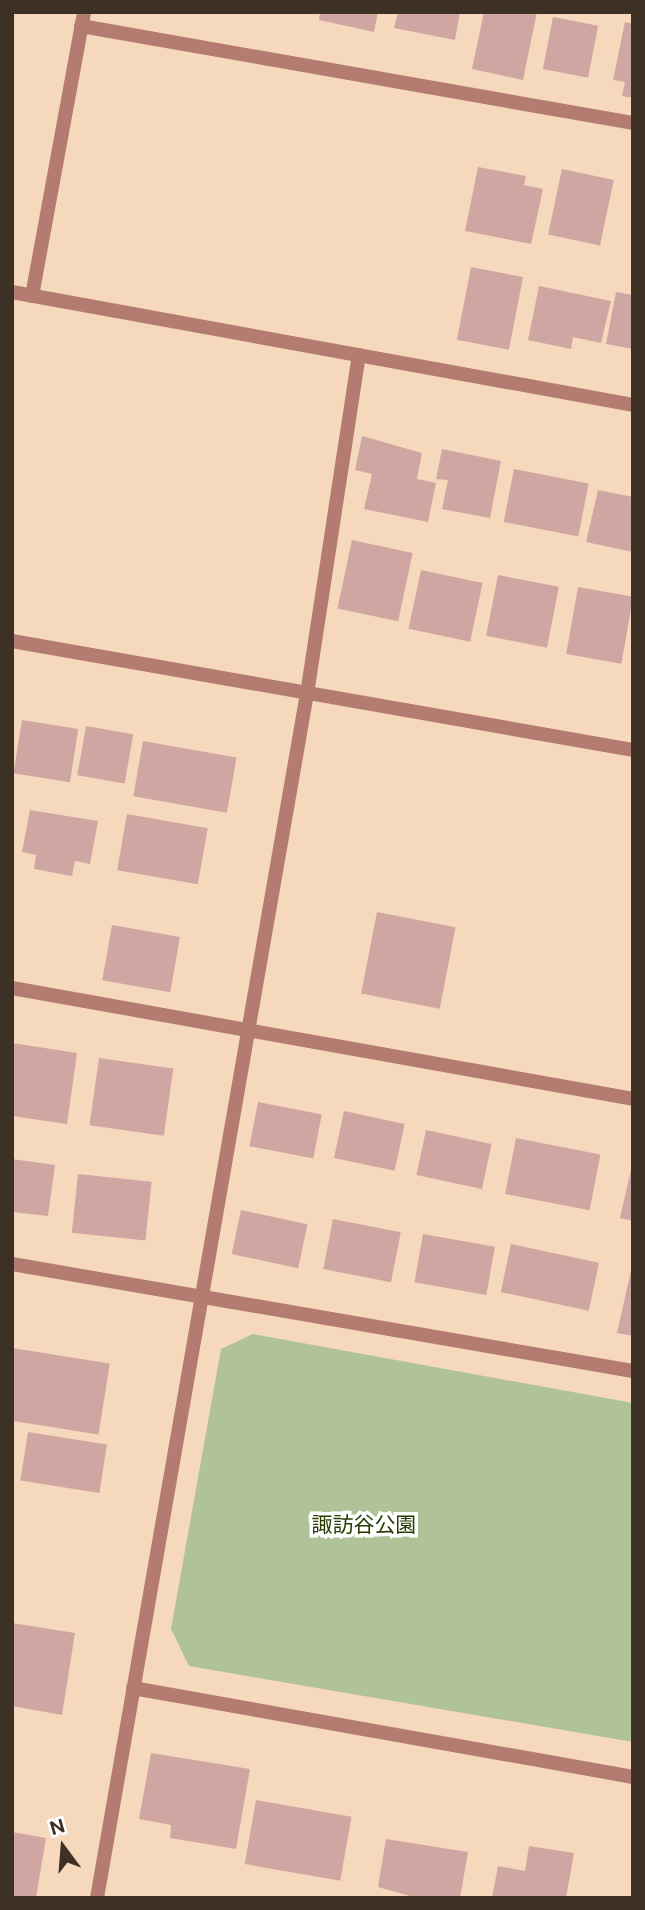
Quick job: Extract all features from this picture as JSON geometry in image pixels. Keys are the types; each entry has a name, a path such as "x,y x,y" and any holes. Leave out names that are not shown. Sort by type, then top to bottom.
{"street":[{"path":"32,296 83,19 633,123"},
{"path":"12,292 633,405"},
{"path":"97,1898 307,694 359,355"},
{"path":"12,642 633,750"},
{"path":"12,988 247,1033 633,1099"},
{"path":"12,1264 633,1371"},
{"path":"133,1688 633,1777"}],"green space":[{"name":"諏訪谷公園","path":"253,1334 633,1403 633,1742 189,1666 171,1629 221,1349"}],"building":[{"path":"320,12 378,12 374,32 319,20"},
{"path":"398,12 460,12 455,40 394,28"},
{"path":"484,12 537,12 523,80 472,69"},
{"path":"553,17 598,26 588,78 543,69"},
{"path":"625,22 633,24 633,98 622,96 625,82 613,80"},
{"path":"478,167 526,176 524,185 543,189 531,244 465,231"},
{"path":"562,169 614,180 600,246 548,235"},
{"path":"471,267 523,277 509,350 457,340"},
{"path":"539,286 611,301 601,343 573,337 571,349 528,340"},
{"path":"616,292 633,295 633,349 606,344"},
{"path":"362,436 422,453 417,479 436,483 428,522 364,509 372,474 355,470"},
{"path":"442,449 501,461 490,518 442,509 448,480 436,479"},
{"path":"514,469 589,484 578,537 504,522"},
{"path":"598,490 633,497 633,552 586,542"},
{"path":"352,540 413,553 398,621 337,608"},
{"path":"421,570 483,583 470,642 409,629"},
{"path":"498,575 559,587 547,648 486,636"},
{"path":"578,587 633,597 621,664 566,654"},
{"path":"22,720 78,729 70,782 14,773"},
{"path":"86,726 133,734 125,784 77,775"},
{"path":"143,741 237,757 227,813 133,796"},
{"path":"30,810 98,821 90,864 75,861 72,876 34,869 36,855 22,852"},
{"path":"127,814 208,828 198,884 117,870"},
{"path":"377,912 456,927 440,1009 361,993"},
{"path":"112,925 180,937 170,992 102,980"},
{"path":"12,1043 77,1053 67,1124 12,1116"},
{"path":"99,1058 173,1068 164,1136 90,1125"},
{"path":"258,1102 322,1114 313,1159 249,1146"},
{"path":"344,1111 405,1124 395,1171 334,1158"},
{"path":"426,1130 492,1144 482,1189 416,1175"},
{"path":"516,1138 600,1154 590,1210 505,1194"},
{"path":"12,1159 55,1165 48,1216 12,1212"},
{"path":"633,1165 633,1221 620,1218"},
{"path":"78,1174 152,1182 145,1240 72,1233"},
{"path":"241,1210 308,1224 298,1268 232,1254"},
{"path":"333,1219 401,1232 391,1282 323,1269"},
{"path":"423,1234 495,1247 486,1295 414,1282"},
{"path":"511,1244 599,1263 589,1311 501,1292"},
{"path":"633,1266 633,1336 617,1333"},
{"path":"12,1348 110,1363 99,1435 12,1421"},
{"path":"28,1432 107,1445 99,1493 20,1480"},
{"path":"12,1623 75,1633 62,1715 12,1706"},
{"path":"151,1753 250,1769 236,1849 170,1838 171,1825 139,1819"},
{"path":"256,1800 352,1817 340,1881 245,1864"},
{"path":"12,1832 46,1838 36,1898 12,1898"},
{"path":"386,1839 468,1852 460,1898 417,1898 378,1887"},
{"path":"529,1846 574,1853 566,1898 492,1898 498,1866 525,1871"}]}
